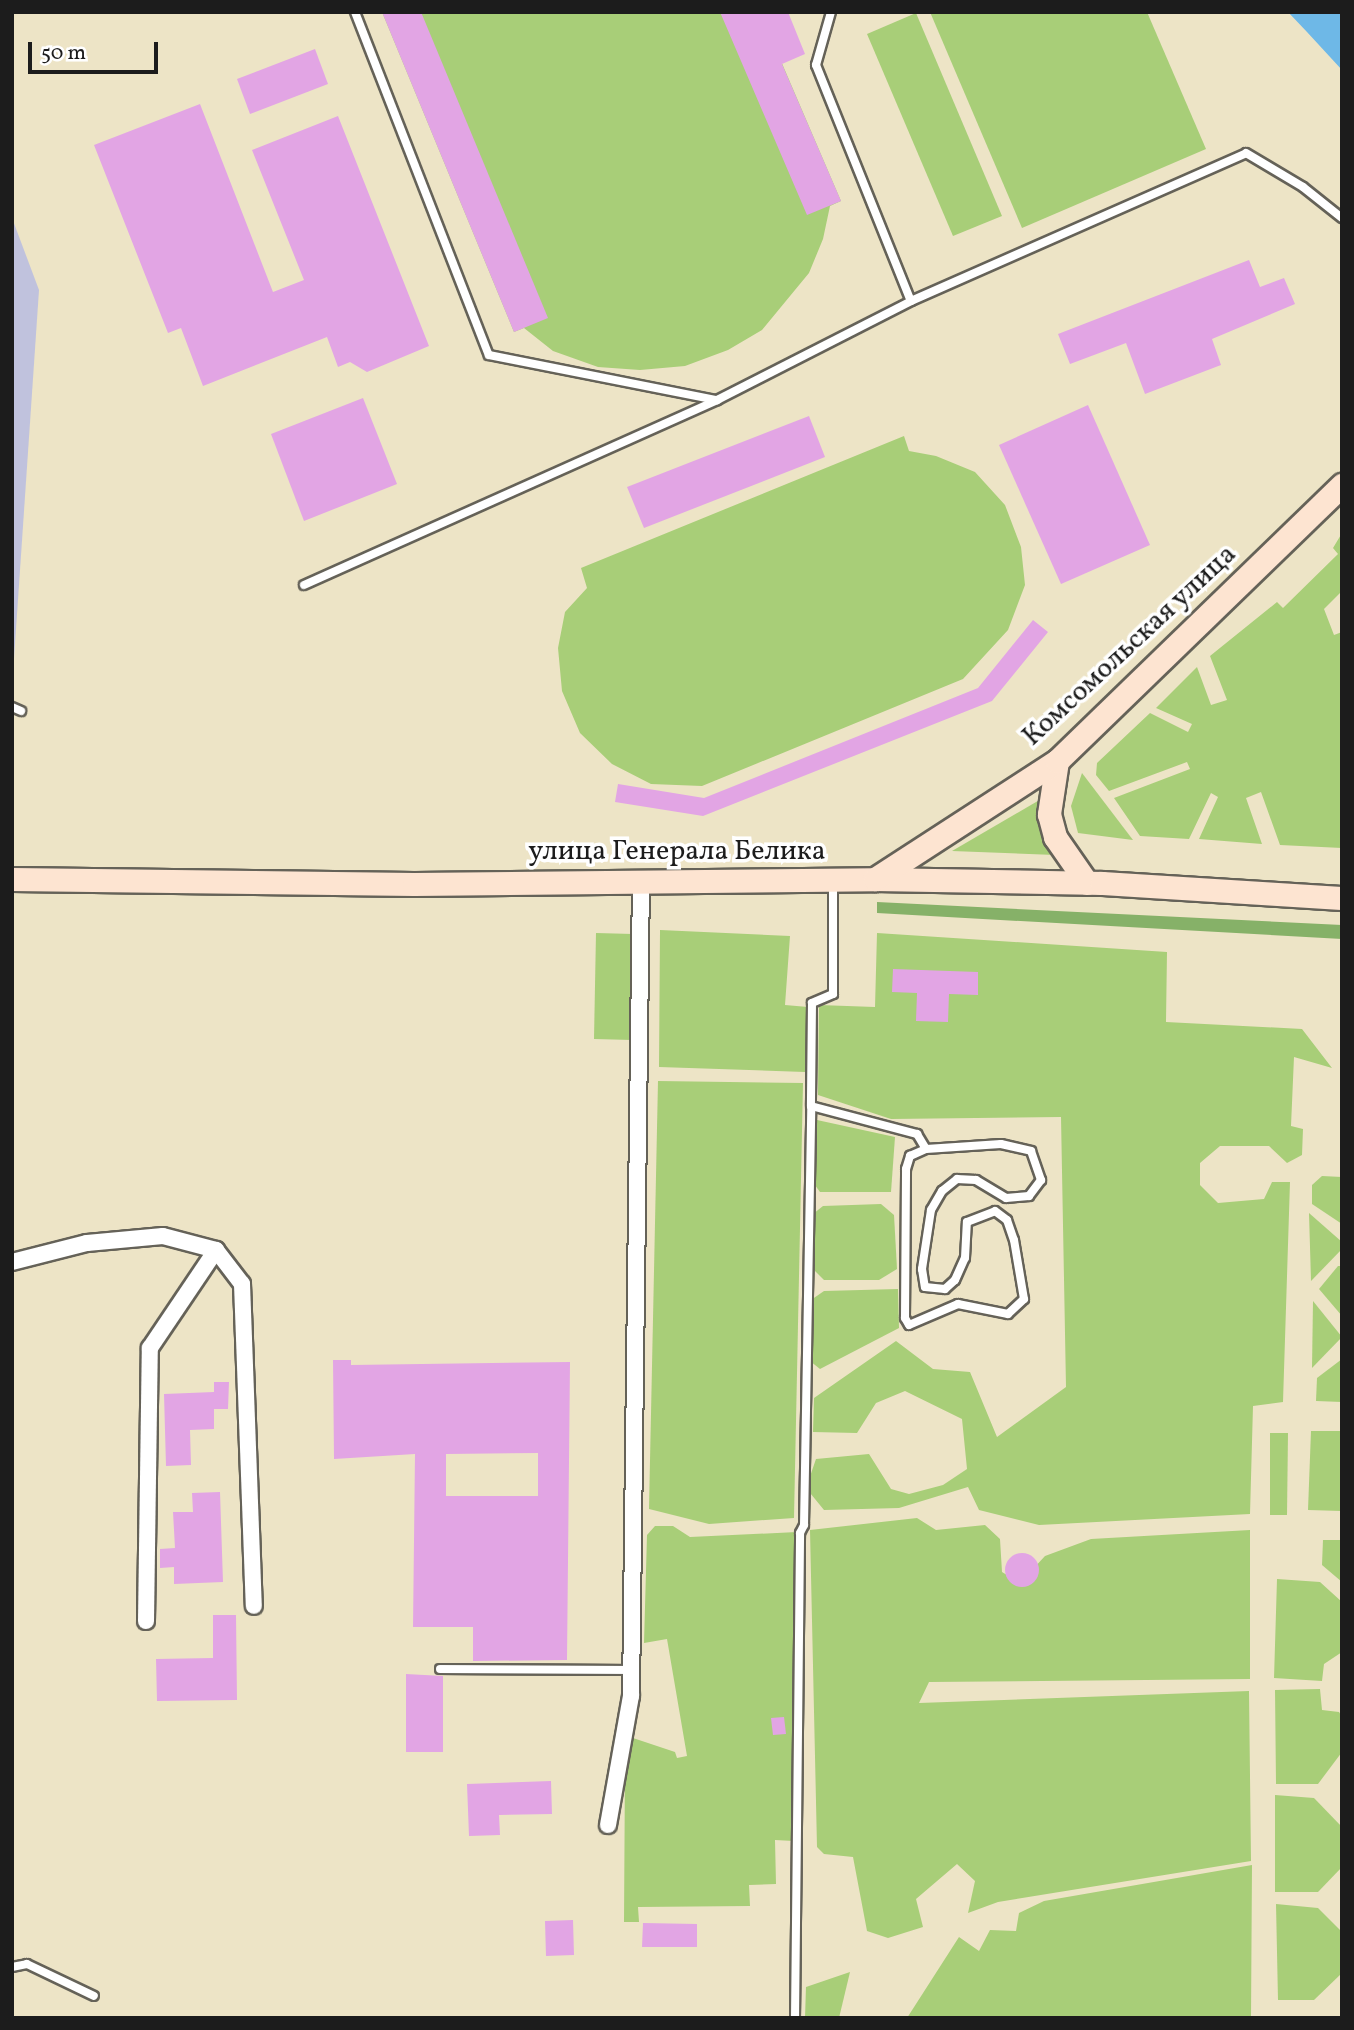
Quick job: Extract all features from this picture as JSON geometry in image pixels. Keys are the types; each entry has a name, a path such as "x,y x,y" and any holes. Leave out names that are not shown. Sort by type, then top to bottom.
{"main road":[{"name":"Комсомольская улица","path":"875,879 1057,761 1342,485"},
{"path":"1057,761 1049,814 1055,837 1087,883"},
{"name":"улица Генерала Белика","path":"18,878 414,884 875,879 1087,883 1342,898"}],"street":[{"path":"608,1825 631,1696 641,881"},
{"path":"12,1262 87,1243 163,1236 216,1250 242,1284 254,1606"},
{"path":"146,1622 150,1348 216,1250"}],"lane":[{"path":"355,12 489,355 717,400"},
{"path":"831,12 816,65 911,301"},
{"path":"304,585 717,400 911,301 1245,153 1303,187 1342,218"},
{"path":"795,2018 800,1533 804,1525 812,1003 833,994 833,880"},
{"path":"811,1106 917,1134 926,1149"},
{"path":"1018,1146 1031,1151 1039,1165 1041,1180 1029,1196 1006,1198 976,1180 957,1180 942,1191 931,1210 924,1240 925,1287 945,1289 955,1280 965,1258 967,1222 995,1211 1007,1220 1023,1278 1024,1299 1009,1314 958,1304 941,1308 918,1325 909,1325 905,1318 906,1169 910,1156 926,1149 1018,1146"},
{"path":"440,1669 631,1670"},
{"path":"12,1967 27,1964 94,1996"}],"shaded area":[{"path":"12,218 39,290 12,688"}],"green space":[{"path":"382,12 760,12 841,201 830,206 823,239 809,273 762,330 728,350 685,366 640,370 598,367 553,351 524,328 514,332"},
{"path":"930,12 1147,12 1206,149 1022,228"},
{"path":"916,13 1002,216 953,236 867,34"},
{"path":"904,436 909,451 936,456 975,472 1005,505 1021,547 1025,585 1008,630 963,679 702,786 651,784 612,764 580,733 562,691 558,648 565,612 587,588 581,568"},
{"path":"1342,533 1342,591 1324,609 1334,635 1342,632 1342,848 1280,845 1261,792 1246,798 1262,844 1199,839 1218,797 1211,793 1189,839 1140,836 1114,798 1190,769 1187,762 1109,791 1096,775 1097,763 1150,713 1188,732 1192,724 1156,708 1197,667 1211,705 1227,700 1210,656 1277,602 1283,608 1338,554 1333,548"},
{"path":"1082,773 1133,840 1078,833 1071,806"},
{"path":"1048,795 1055,855 952,851"},
{"path":"877,902 1342,925 1342,939 877,913"},
{"path":"660,930 790,936 785,1005 808,1007 805,1072 659,1067"},
{"path":"596,933 633,934 632,1040 594,1039"},
{"path":"877,933 1167,952 1166,1022 1302,1029 1332,1068 1294,1057 1291,1126 1303,1129 1302,1155 1287,1163 1269,1146 1220,1146 1200,1163 1200,1185 1218,1203 1264,1199 1272,1182 1290,1182 1283,1402 1253,1406 1250,1514 1039,1525 979,1510 968,1487 899,1508 824,1510 806,1488 816,1459 869,1454 891,1489 909,1494 943,1485 967,1469 962,1419 905,1391 876,1403 857,1433 813,1432 814,1398 896,1341 933,1369 970,1372 997,1437 1066,1387 1061,1117 891,1119 818,1095 819,1005 875,1007"},
{"path":"658,1081 803,1083 794,1518 709,1524 649,1509"},
{"path":"817,1120 895,1137 891,1192 820,1192 812,1181"},
{"path":"1322,1176 1342,1177 1342,1224 1312,1204 1312,1185"},
{"path":"881,1204 894,1215 897,1269 879,1280 824,1280 813,1269 813,1214 823,1206"},
{"path":"1309,1213 1342,1242 1342,1249 1311,1281"},
{"path":"1338,1266 1342,1266 1342,1316 1319,1289"},
{"path":"898,1289 899,1328 820,1369 810,1361 811,1300 824,1291"},
{"path":"1313,1301 1342,1337 1312,1368"},
{"path":"1342,1359 1342,1402 1316,1401 1317,1378"},
{"path":"1311,1431 1342,1431 1342,1511 1308,1510"},
{"path":"1270,1433 1288,1433 1287,1515 1270,1515"},
{"path":"917,1518 936,1530 985,1525 1000,1539 1002,1572 1020,1583 1045,1556 1091,1539 1250,1530 1250,1679 929,1682 919,1703 1249,1691 1251,1861 998,1902 968,1913 975,1881 957,1864 916,1899 923,1927 888,1938 867,1931 853,1857 824,1854 817,1847 810,1530"},
{"path":"655,1526 673,1526 690,1537 797,1532 794,1841 775,1840 776,1884 749,1885 750,1906 638,1907 639,1922 624,1922 625,1763 630,1737 675,1752 677,1758 687,1756 667,1639 644,1643 647,1535"},
{"path":"1323,1540 1342,1540 1342,1582 1322,1565"},
{"path":"1277,1579 1320,1582 1342,1602 1342,1652 1324,1664 1322,1681 1274,1678"},
{"path":"1320,1689 1322,1710 1339,1712 1342,1717 1342,1752 1318,1784 1276,1784 1275,1690"},
{"path":"1275,1795 1314,1798 1342,1827 1342,1867 1318,1892 1275,1892"},
{"path":"1252,1865 1251,2018 907,2018 959,1937 979,1951 990,1930 1016,1931 1019,1913 1044,1901"},
{"path":"1276,1904 1318,1908 1342,1932 1342,1973 1314,2000 1278,2000"},
{"path":"850,1972 839,2018 805,2018 806,1987"}],"water":[{"path":"1288,12 1342,12 1342,70 1307,32"}],"building":[{"path":"382,12 421,12 548,318 514,332"},
{"path":"720,12 788,12 805,54 782,64 841,201 807,215"},
{"path":"315,49 328,84 250,114 237,79"},
{"path":"200,104 273,292 304,280 252,150 338,116 429,346 367,372 350,362 338,367 327,337 203,386 181,328 168,333 94,145"},
{"path":"1249,260 1260,287 1284,278 1295,304 1212,339 1221,365 1145,394 1126,343 1070,364 1058,334"},
{"path":"363,398 397,484 304,521 271,434"},
{"path":"1088,405 1150,545 1061,584 999,445"},
{"path":"809,416 825,457 644,528 627,487"},
{"path":"1033,620 1048,632 992,701 703,816 615,802 618,784 704,798 978,688"},
{"path":"893,969 978,972 978,995 949,994 948,1022 916,1021 917,993 892,992"},
{"path":"333,1360 351,1360 351,1365 570,1362 567,1660 473,1661 473,1627 413,1627 415,1454 334,1459","holes":["538,1453 538,1496 446,1496 446,1454"]},
{"path":"214,1382 229,1382 228,1409 214,1409 214,1429 190,1430 191,1465 166,1466 164,1394 214,1392"},
{"path":"220,1492 223,1582 174,1584 174,1567 160,1568 160,1549 175,1548 173,1512 193,1512 192,1493"},
{"path":"1022,1553 1034,1558 1039,1570 1034,1582 1022,1587 1010,1582 1005,1570 1010,1558"},
{"path":"213,1615 236,1615 237,1700 157,1701 156,1659 213,1658"},
{"path":"406,1674 443,1676 443,1752 406,1752"},
{"path":"784,1717 786,1734 773,1735 771,1718"},
{"path":"551,1781 552,1814 499,1815 500,1835 469,1836 467,1784"},
{"path":"573,1920 574,1955 546,1956 545,1921"},
{"path":"643,1923 697,1924 697,1947 642,1947"}]}
